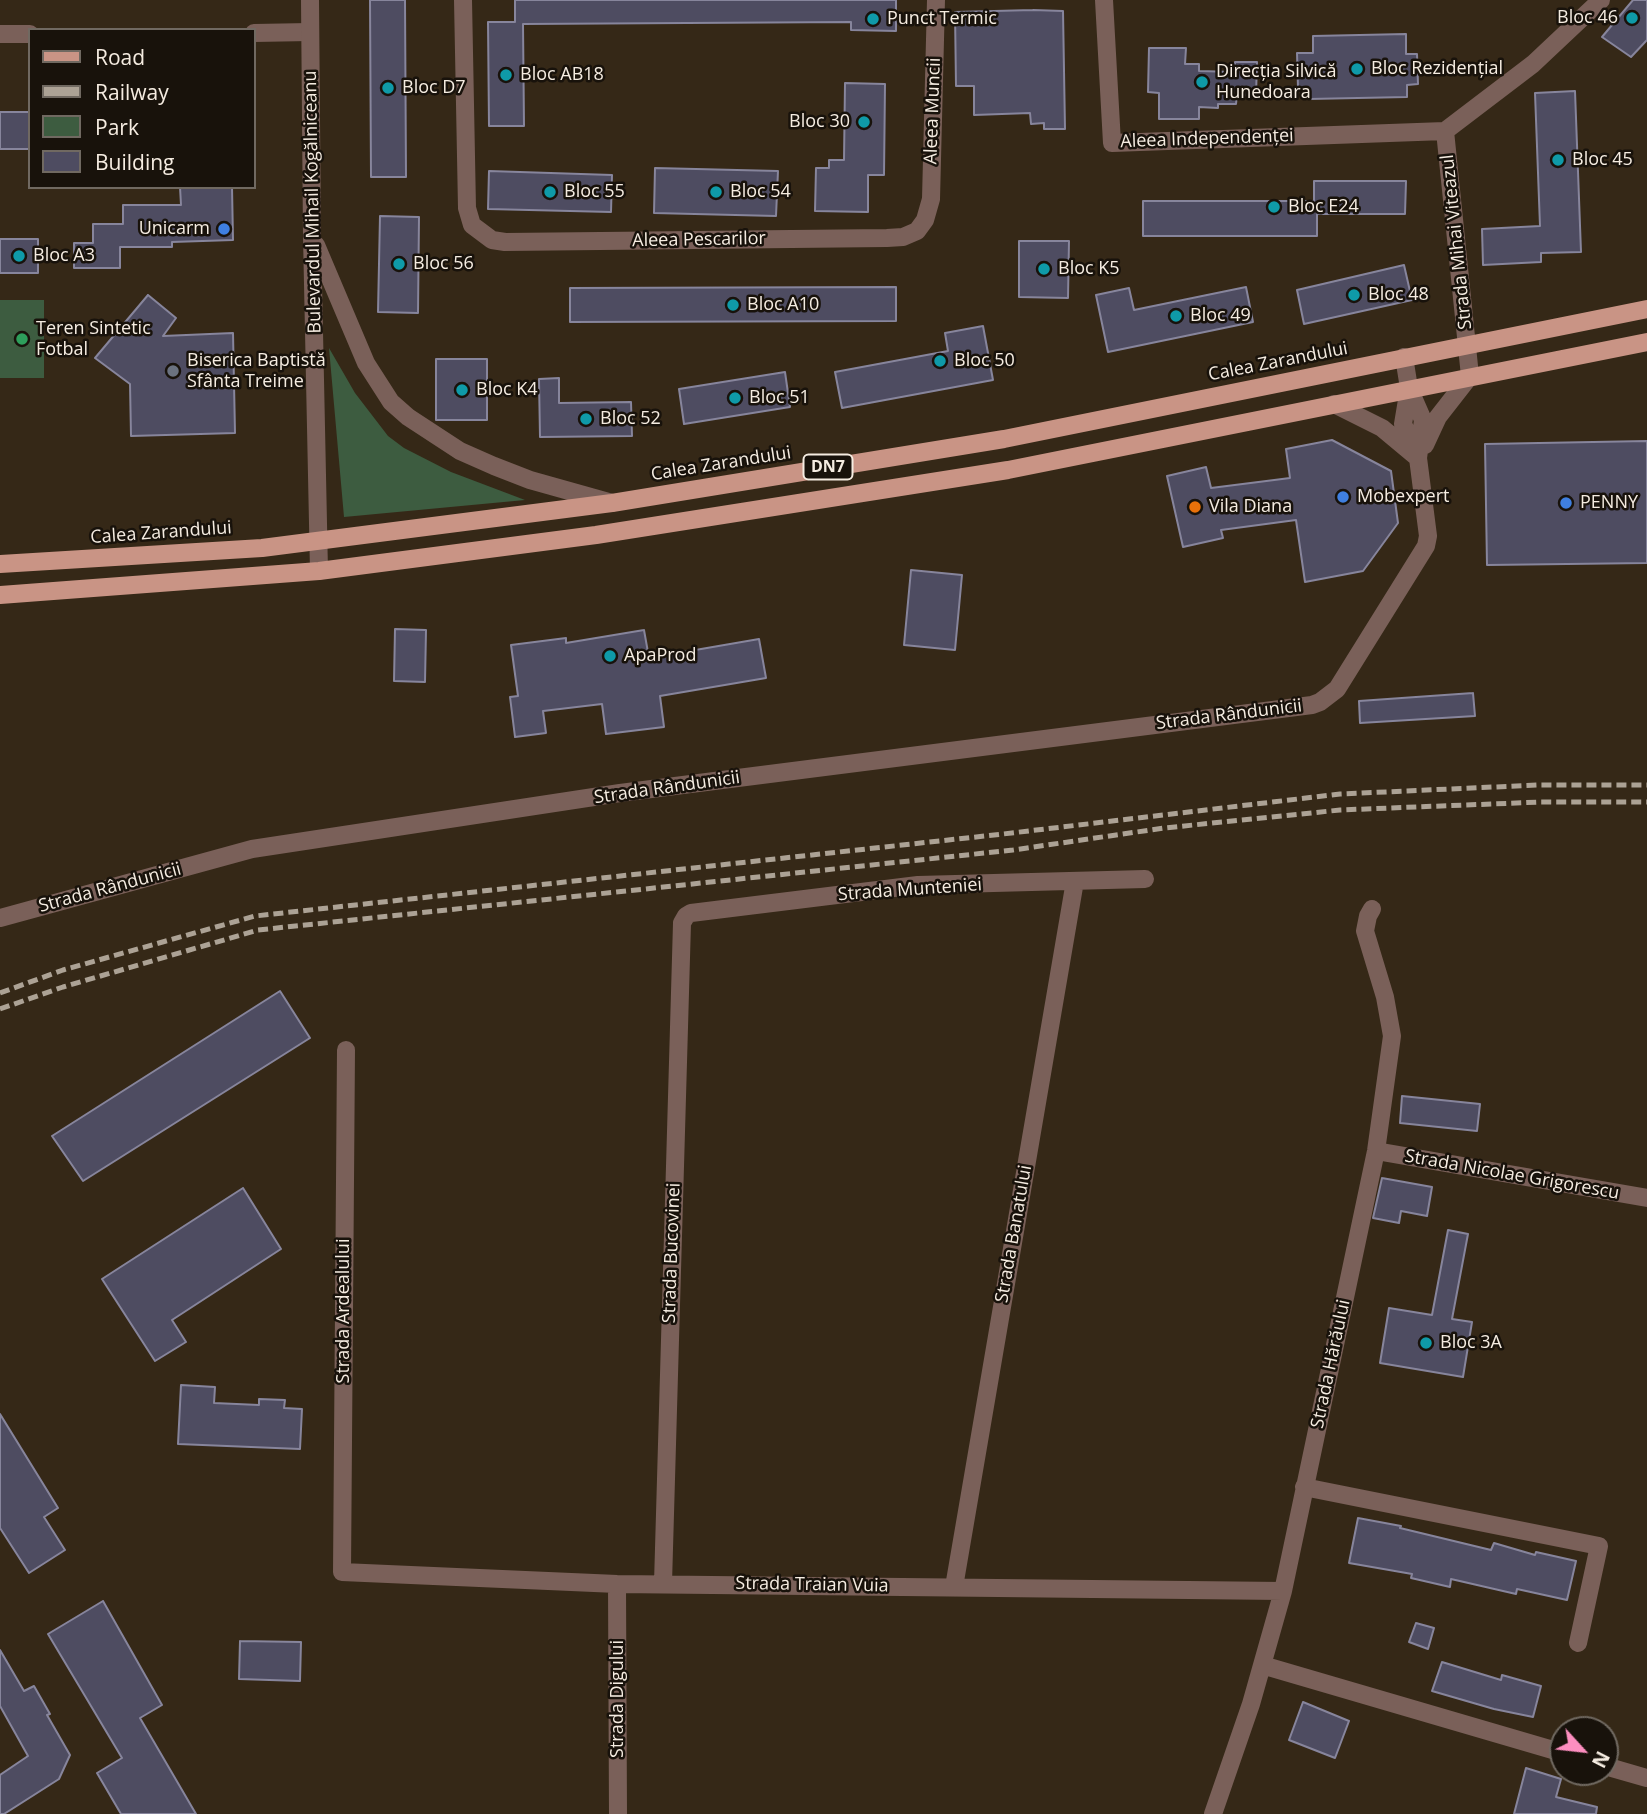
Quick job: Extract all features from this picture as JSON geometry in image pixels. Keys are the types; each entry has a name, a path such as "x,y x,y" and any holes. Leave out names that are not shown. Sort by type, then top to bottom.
{"main road":[{"name":"Calea Zarandului","path":"0,564 261,548 611,503 1004,439 1647,309"},
{"name":"DN7","path":"0,595 320,571 596,536 1007,470 1647,342"}],"street":[{"name":"Bulevardul Mihail Kogălniceanu","path":"310,0 312,236 320,571"},
{"name":"Aleea Pescarilor","path":"463,0 467,208 472,225 492,240 903,237 917,231 925,220"},
{"name":"Aleea Muncii","path":"925,220 931,199 936,0"},
{"name":"Aleea Independenței","path":"1104,0 1112,143 1446,131"},
{"name":"Strada Mihai Viteazul","path":"1470,376 1446,131 1533,64 1601,0"},
{"path":"256,33 310,32"},
{"path":"0,34 28,34"},
{"path":"312,236 366,363 391,402 408,417 460,451 530,480 611,503"},
{"path":"1404,358 1409,388 1403,424 1418,458"},
{"path":"1418,458 1438,417 1470,376"},
{"path":"1334,404 1382,428 1418,458"},
{"name":"Strada Rândunicii","path":"0,918 252,849 620,793 1312,705 1326,699 1338,689 1426,546 1428,536 1418,458"},
{"name":"Strada Munteniei","path":"682,923 685,916 691,912 918,885 1144,879"},
{"name":"Strada Banatului","path":"954,1587 1074,881"},
{"name":"Strada Hărăului","path":"1213,1814 1251,1704 1283,1591 1376,1151 1392,1036 1385,996 1365,931 1372,909"},
{"name":"Strada Bucovinei","path":"663,1583 682,923"},
{"name":"Strada Ardealului","path":"342,1572 346,1050"},
{"name":"Strada Nicolae Grigorescu","path":"1376,1151 1647,1198"},
{"path":"1304,1488 1600,1546 1578,1643"},
{"name":"Strada Traian Vuia","path":"342,1572 617,1584 1283,1591"},
{"name":"Strada Digului","path":"617,1584 618,1814"},
{"path":"1262,1665 1549,1749"},
{"path":"1619,1770 1647,1778"}],"green space":[{"name":"Teren Sintetic Fotbal","path":"0,300 44,300 44,378 0,378"},
{"path":"329,348 355,393 388,436 404,448 451,472 525,500 344,517"}],"building":[{"name":"Bloc D7","path":"370,0 405,0 406,177 371,177"},
{"name":"Bloc AB18","path":"515,0 896,0 896,31 851,30 851,22 523,24 524,126 489,126 488,22 515,22"},
{"name":"Bloc 46","path":"1633,0 1647,0 1647,40 1631,57 1602,37"},
{"path":"1063,11 1065,129 1044,129 1044,123 1031,124 1030,113 974,115 974,86 956,86 955,12"},
{"name":"Bloc Rezidențial","path":"1406,34 1406,54 1417,54 1418,84 1407,85 1407,97 1309,99 1309,88 1298,88 1297,53 1313,53 1313,36"},
{"name":"Direcția Silvică Hunedoara","path":"1149,48 1186,48 1185,64 1199,64 1199,71 1235,72 1235,62 1257,62 1256,96 1237,95 1236,104 1218,104 1218,108 1199,107 1199,119 1159,119 1159,93 1148,92"},
{"name":"Bloc 30","path":"845,83 885,84 884,175 868,175 868,212 815,211 816,168 829,168 829,160 844,160"},
{"name":"Bloc 45","path":"1575,91 1581,252 1541,253 1541,262 1483,265 1482,229 1540,226 1535,93"},
{"path":"0,112 28,112 28,149 0,149"},
{"name":"Bloc 54","path":"655,168 778,171 776,216 654,213"},
{"name":"Bloc 55","path":"489,171 612,175 611,212 488,209"},
{"name":"Bloc E24","path":"1314,181 1406,181 1405,214 1317,214 1317,236 1143,236 1143,201 1314,201"},
{"path":"180,189 232,189 233,240 172,242 172,247 120,247 120,268 74,268 74,243 93,243 93,224 123,224 123,205 181,205"},
{"name":"Bloc 56","path":"380,216 419,217 418,313 378,312"},
{"name":"Bloc A3","path":"0,239 38,239 38,273 0,273"},
{"name":"Bloc K5","path":"1019,241 1069,241 1068,298 1019,297"},
{"name":"Bloc 48","path":"1404,265 1412,300 1304,324 1297,290"},
{"name":"Bloc A10","path":"896,287 896,321 570,322 570,288"},
{"name":"Bloc 49","path":"1246,287 1253,322 1108,352 1096,295 1129,288 1134,310"},
{"name":"Biserica Baptistă Sfânta Treime","path":"148,295 176,318 163,336 233,333 235,433 131,436 130,384 95,358"},
{"name":"Bloc 50","path":"983,326 993,380 842,408 835,372 948,351 945,333"},
{"name":"Bloc K4","path":"436,359 487,359 487,420 436,420"},
{"name":"Bloc 51","path":"785,372 790,407 684,424 679,389"},
{"name":"Bloc 52","path":"559,378 559,403 631,402 632,436 540,437 539,379"},
{"name":"Mobexpert","path":"1332,440 1391,471 1398,523 1363,571 1305,582 1296,520 1221,530 1223,538 1183,547 1167,476 1206,467 1211,488 1290,478 1286,449"},
{"name":"PENNY","path":"1647,441 1647,563 1487,565 1485,444"},
{"path":"911,570 962,575 955,650 904,645"},
{"path":"395,629 426,630 425,682 394,681"},
{"path":"644,630 649,658 759,639 766,678 660,696 664,727 606,734 602,704 543,711 546,733 515,737 510,697 518,696 511,645 566,638 566,643"},
{"path":"1473,693 1475,716 1360,723 1359,701"},
{"path":"280,991 310,1038 83,1181 52,1136"},
{"path":"1402,1096 1480,1104 1477,1131 1400,1123"},
{"path":"1382,1178 1432,1187 1427,1216 1401,1211 1399,1223 1373,1218"},
{"path":"243,1188 281,1249 172,1320 186,1342 155,1361 102,1279"},
{"name":"Bloc 3A","path":"1448,1230 1468,1234 1452,1319 1472,1322 1463,1377 1380,1363 1389,1308 1432,1315"},
{"path":"181,1385 215,1387 214,1403 259,1405 259,1399 285,1400 284,1408 302,1409 300,1449 178,1444"},
{"path":"0,1414 58,1508 44,1517 65,1550 29,1573 0,1528"},
{"path":"1358,1518 1401,1526 1400,1528 1491,1550 1494,1543 1535,1555 1536,1552 1576,1561 1567,1600 1517,1589 1516,1594 1451,1579 1450,1587 1411,1578 1412,1574 1349,1563"},
{"path":"103,1601 162,1705 140,1718 196,1814 121,1814 97,1773 122,1758 48,1634"},
{"path":"1416,1623 1434,1628 1428,1649 1409,1642"},
{"path":"240,1641 301,1642 300,1681 239,1679"},
{"path":"0,1650 24,1691 34,1686 70,1755 59,1779 4,1814 0,1814 0,1775 28,1756 0,1706"},
{"path":"1442,1662 1501,1680 1502,1675 1541,1686 1533,1717 1432,1691"},
{"path":"1303,1702 1349,1721 1335,1758 1289,1740"},
{"path":"1526,1768 1549,1775 1549,1786 1559,1786 1556,1797 1597,1807 1596,1814 1514,1814"}],"railway":[{"path":"0,993 63,970 255,916 1340,794 1538,785 1647,785"},
{"path":"0,1009 63,987 258,930 1013,850 1164,828 1340,810 1541,802 1647,802"}],"place":[{"name":"Bloc 46","path":"1632,18"},
{"name":"Punct Termic","path":"873,19"},
{"name":"Bloc Rezidențial","path":"1357,69"},
{"name":"Bloc AB18","path":"506,75"},
{"name":"Direcția Silvică Hunedoara","path":"1202,82"},
{"name":"Bloc D7","path":"388,88"},
{"name":"Bloc 30","path":"864,122"},
{"name":"Bloc 45","path":"1558,160"},
{"name":"Bloc 55","path":"550,192"},
{"name":"Bloc 54","path":"716,192"},
{"name":"Bloc E24","path":"1274,207"},
{"name":"Unicarm","path":"224,229"},
{"name":"Bloc A3","path":"19,256"},
{"name":"Bloc 56","path":"399,264"},
{"name":"Bloc K5","path":"1044,269"},
{"name":"Bloc 48","path":"1354,295"},
{"name":"Bloc A10","path":"733,305"},
{"name":"Bloc 49","path":"1176,316"},
{"name":"Teren Sintetic Fotbal","path":"22,339"},
{"name":"Bloc 50","path":"940,361"},
{"name":"Biserica Baptistă Sfânta Treime","path":"173,371"},
{"name":"Bloc K4","path":"462,390"},
{"name":"Bloc 51","path":"735,398"},
{"name":"Bloc 52","path":"586,419"},
{"name":"Mobexpert","path":"1343,497"},
{"name":"PENNY","path":"1566,503"},
{"name":"Vila Diana","path":"1195,507"},
{"name":"ApaProd","path":"610,656"},
{"name":"Bloc 3A","path":"1426,1343"}]}
